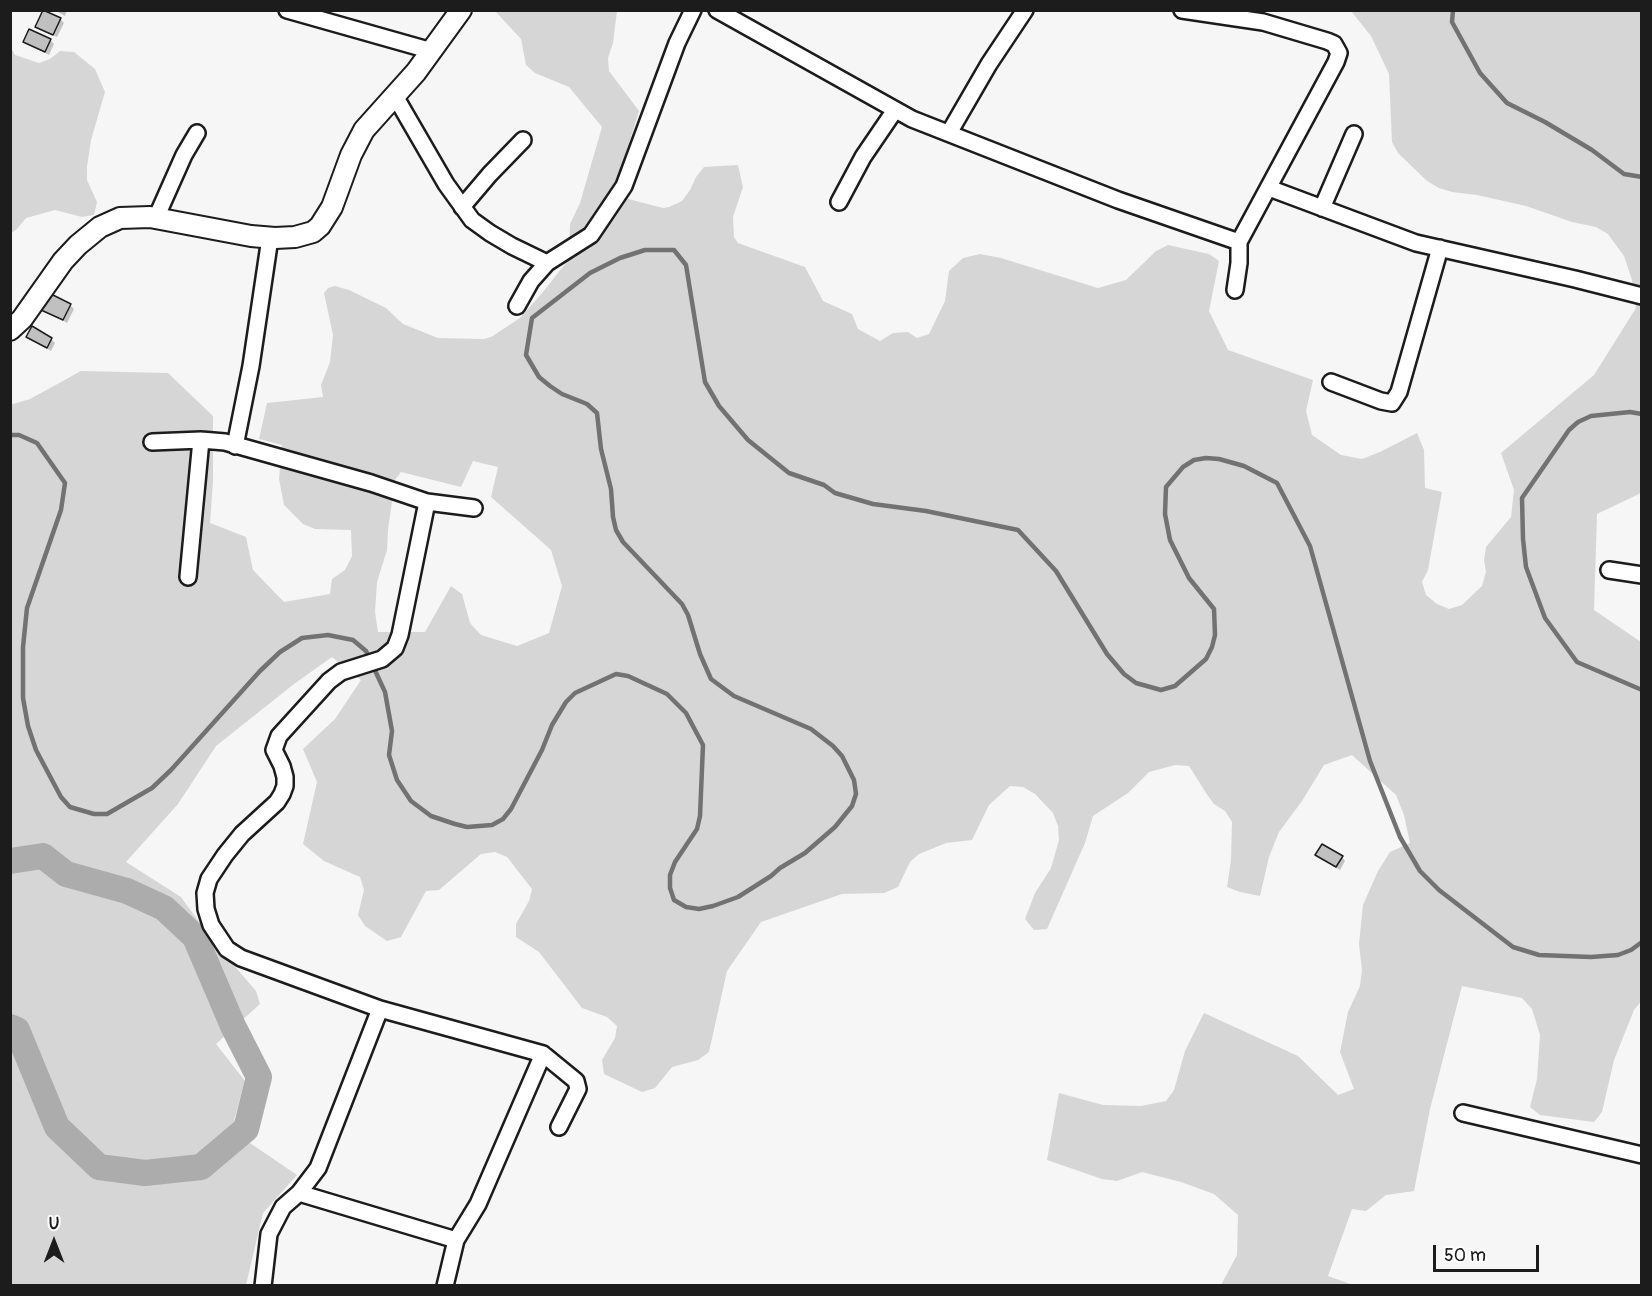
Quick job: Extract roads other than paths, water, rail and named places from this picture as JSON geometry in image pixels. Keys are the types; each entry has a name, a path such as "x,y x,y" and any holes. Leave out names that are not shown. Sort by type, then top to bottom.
{"main road":[{"path":"10,330 22,319 63,261 88,235 120,218 156,218 270,238 295,237 313,232 320,226 332,207 351,155 364,130 432,51 461,10"}],"street":[{"path":"287,10 432,51"},
{"path":"517,306 531,281 547,263 591,235 624,186 677,42 693,10"},
{"path":"717,10 912,119 1118,200 1239,242"},
{"path":"949,133 989,64 1025,10"},
{"path":"1182,10 1263,22 1327,41 1334,44 1339,53 1239,242 1235,290"},
{"path":"395,96 446,184 472,219 490,234 525,254 547,263"},
{"path":"839,202 863,157 895,110"},
{"path":"156,218 184,155 197,133"},
{"path":"1322,208 1354,134"},
{"path":"462,207 523,140"},
{"path":"1269,188 1416,243 1641,296"},
{"path":"235,446 251,366 270,238"},
{"path":"1331,382 1381,402 1392,403 1398,393 1440,248"},
{"path":"188,577 201,440"},
{"path":"152,442 201,440 235,446 371,483 427,502 474,508"},
{"path":"427,502 400,635 395,648 382,659 341,672 329,681 279,736 274,750 285,777 282,794 242,834 209,879 205,893 206,909 211,925 227,949 241,958 380,1009 543,1054 576,1081 578,1089 559,1126"},
{"path":"1609,570 1641,575"},
{"path":"263,1286 269,1234 283,1207 298,1193 318,1168 380,1009"},
{"path":"445,1286 456,1240 478,1204 543,1054"},
{"path":"1463,1113 1641,1155"},
{"path":"298,1193 456,1240"}],"waterway":[{"path":"1453,10 1452,22 1480,73 1507,103 1592,150 1624,174 1642,177"},
{"path":"10,435 19,435 37,443 65,483 61,510 27,608 23,647 23,698 28,726 36,750 61,797 70,807 94,814 107,814 152,788 280,652 302,638 328,635 353,640 366,651 385,692 392,731 389,755 397,780 411,801 431,816 455,824 467,827 492,825 503,819 511,809 542,750 552,725 566,702 575,693 616,674 628,676 667,694 686,713 703,745 700,816 697,829 675,862 670,875 670,888 674,900 686,907 699,909 713,906 738,897 771,876 805,853 835,827 852,806 856,794 854,780 842,756 811,729 734,696 711,679 682,604 623,542 616,530 611,489 601,449 597,413 587,404 562,394 550,386 539,377 526,355 532,318 590,273 620,258 645,250 674,250 686,265 705,382 719,406 748,440 789,473 824,485 835,493 873,504 926,511 1018,530 1056,571 1107,654 1124,674 1136,683 1161,690 1175,686 1206,659 1215,635 1214,609 1189,578 1170,540 1165,514 1166,487 1183,467 1194,460 1206,458 1244,466 1277,483 1310,546 1370,761 1400,837 1420,871 1439,890 1513,947 1539,955 1591,957 1618,955 1642,942"},
{"path":"1642,414 1630,412 1591,416 1578,422 1569,430 1522,498 1526,567 1545,618 1577,662 1642,690"},
{"path":"10,861 43,856 66,874 127,891 164,908 195,937 233,1026 259,1077 246,1129 201,1167 145,1173 99,1167 57,1127 17,1030 10,1027"}]}
